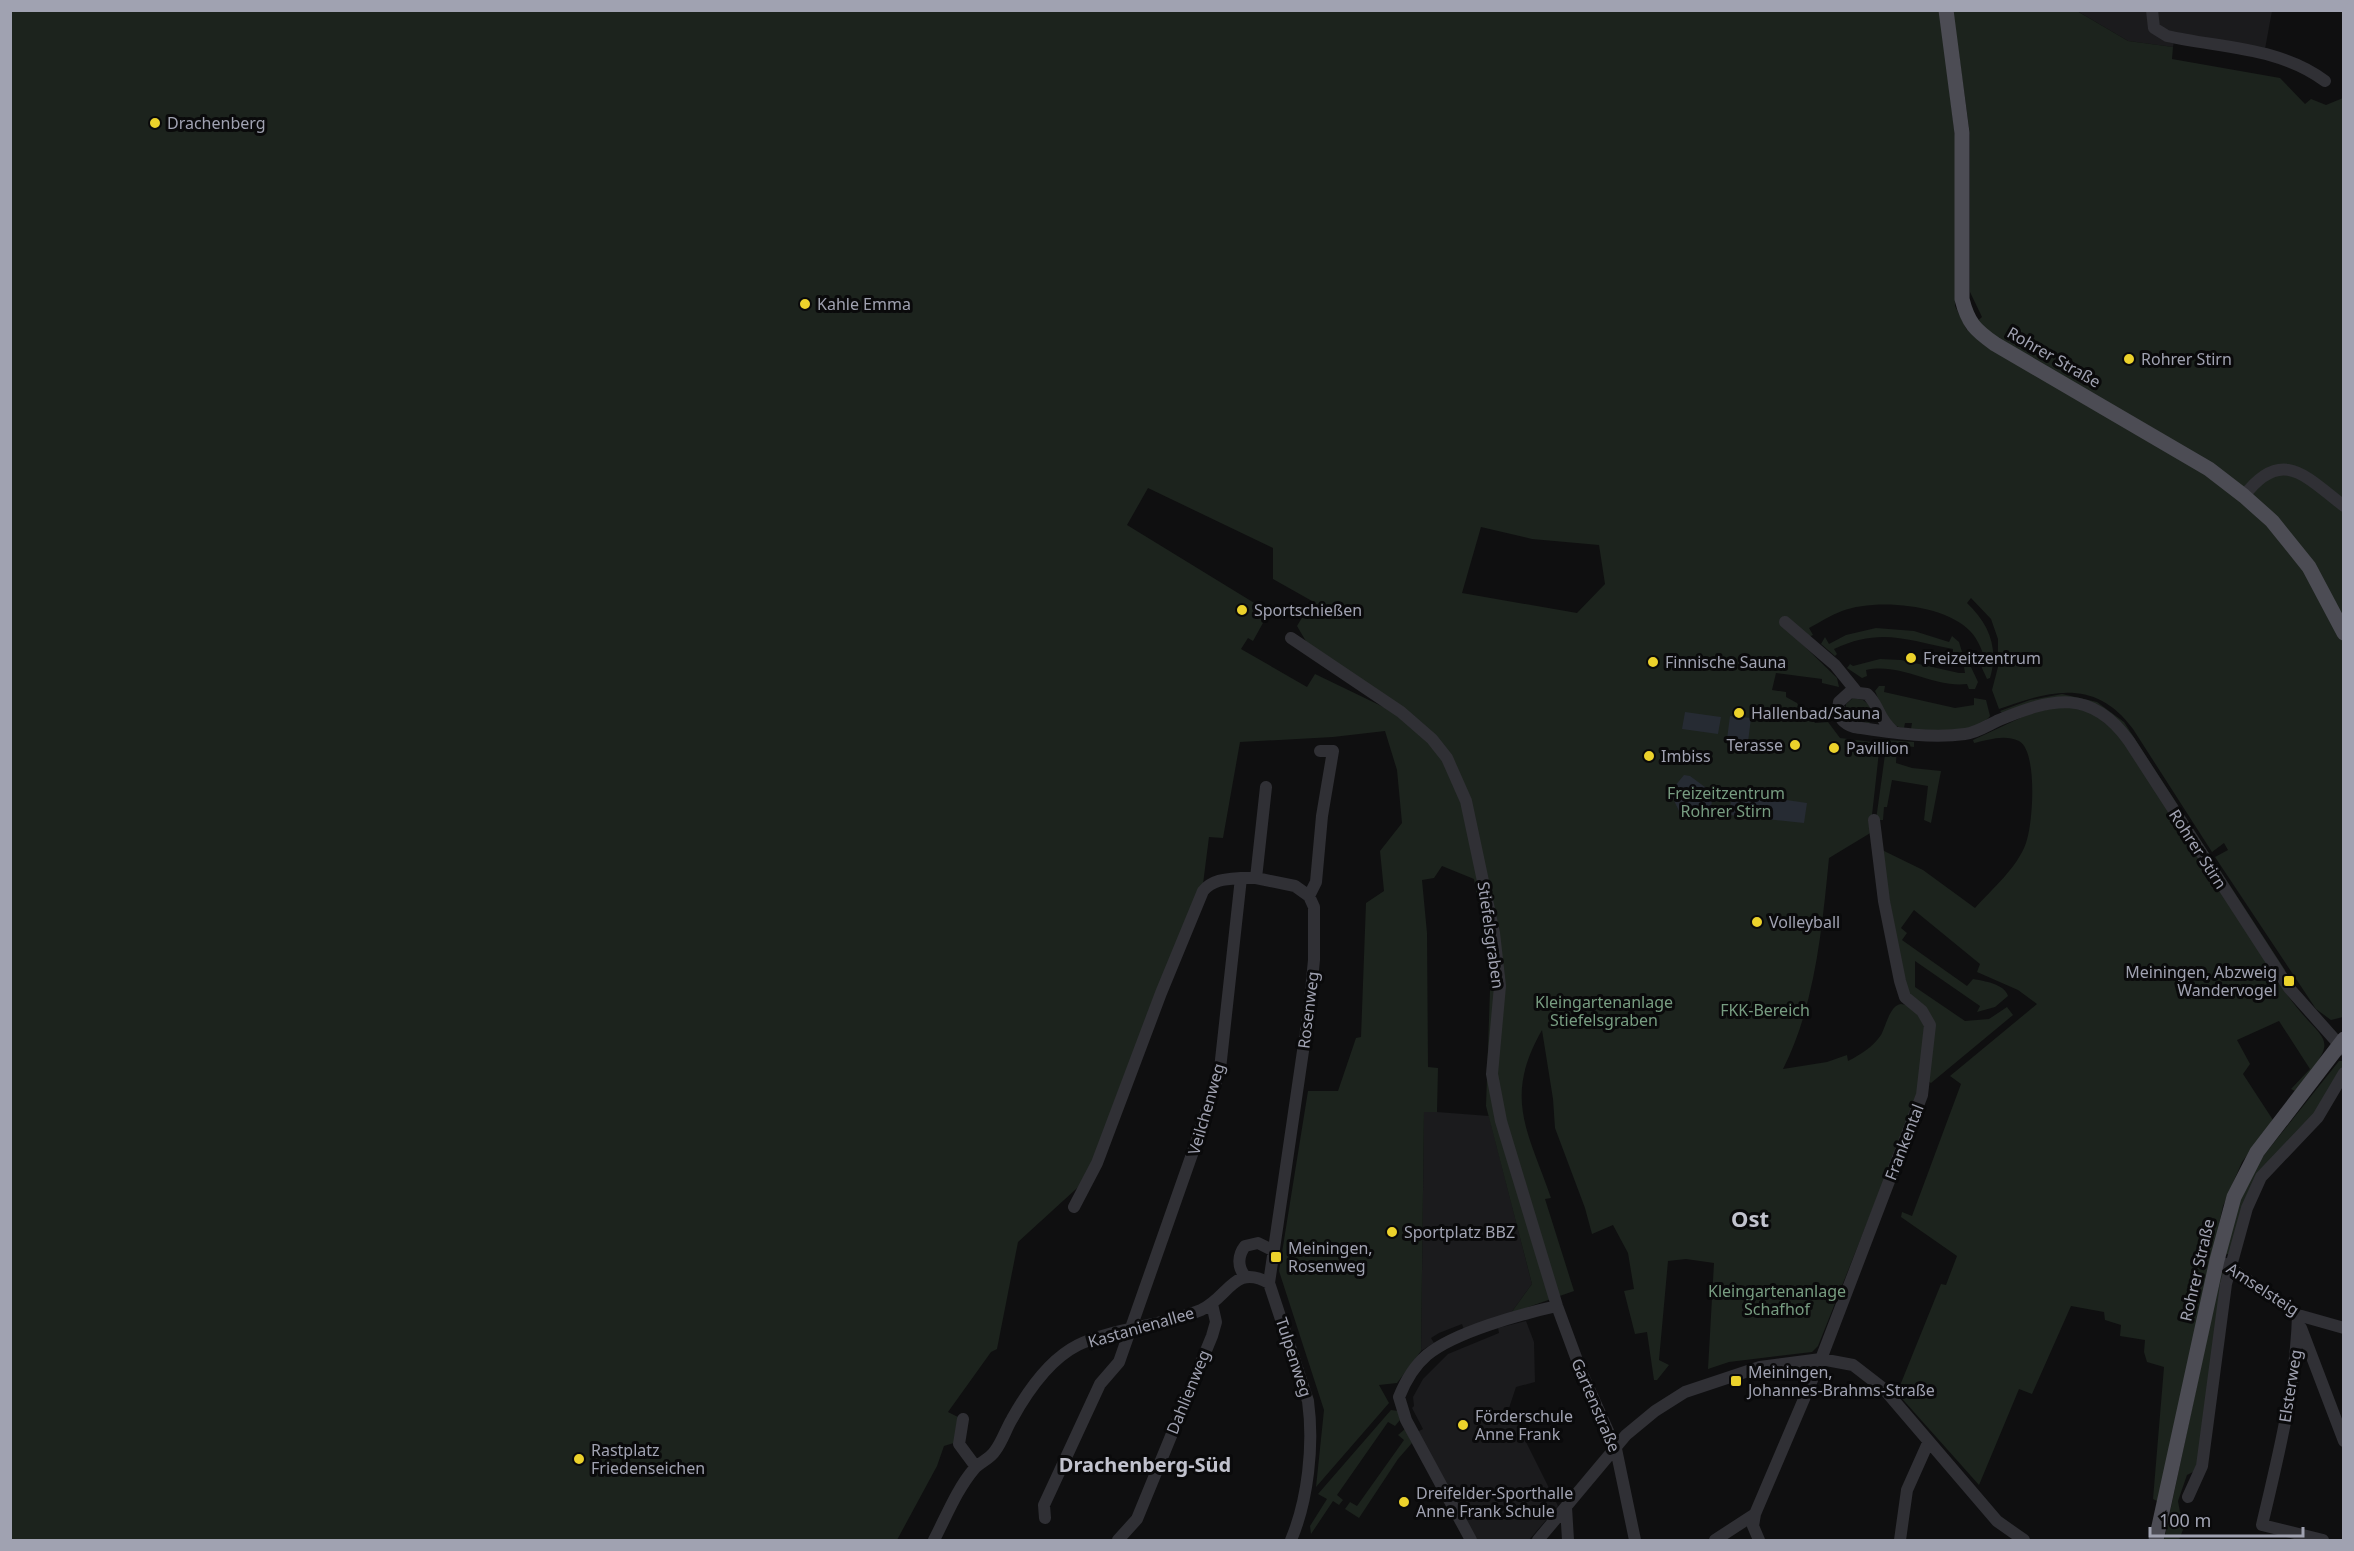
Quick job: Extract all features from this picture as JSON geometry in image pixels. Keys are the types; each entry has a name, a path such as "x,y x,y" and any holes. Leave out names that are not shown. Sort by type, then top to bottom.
{"main road":[{"name":"Rohrer Straße","path":"1946,10 1962,133 1964,187 1962,298 1966,317 1978,332 1995,344 2209,469 2244,496 2272,521 2309,567 2343,633"},
{"name":"Rohrer Straße","path":"2156,1540 2223,1263 2228,1213 2247,1167 2342,1045"}],"street":[{"path":"2152,10 2154,28 2167,36 2272,55 2295,63 2325,81"},
{"path":"2244,496 2259,476 2281,469 2302,474 2343,506"},
{"path":"1785,622 1835,665 1856,691 1871,697 1882,721 1893,731"},
{"name":"Stiefelsgraben","path":"1291,638 1401,712 1432,739 1447,758 1467,801 1490,912 1500,986 1492,1074 1511,1158 1557,1306"},
{"name":"Rohrer Stirn","path":"1856,691 1847,693 1839,702 1840,717 1854,728 1923,734 1968,734 2036,705 2057,701 2080,704 2105,714 2129,741 2289,988 2342,1045"},
{"name":"Rosenweg","path":"1269,1283 1272,1250 1298,1095 1312,977 1314,907 1309,896 1316,882 1322,816 1333,751 1320,751"},
{"path":"1256,878 1266,787"},
{"name":"Frankental","path":"1755,1514 1821,1359 1922,1095 1930,1025 1922,1011 1905,998 1900,981 1884,902 1874,820"},
{"name":"Veilchenweg","path":"1045,1518 1044,1505 1100,1384 1119,1362 1173,1216 1220,1069 1241,878"},
{"path":"1074,1207 1097,1163 1161,993 1203,891 1209,884 1217,881 1256,878 1295,886 1309,896"},
{"name":"Rohrer Straße","path":"2223,1263 2258,1182 2318,1117 2343,1073"},
{"path":"1269,1283 1258,1277 1245,1276 1241,1272 1239,1261 1245,1246 1258,1243 1272,1250"},
{"path":"2188,1497 2202,1466 2223,1263"},
{"name":"Amselsteig","path":"2223,1263 2298,1315 2343,1328"},
{"name":"Kastanienallee","path":"934,1540 976,1467 996,1450 1019,1407 1057,1360 1077,1346 1195,1312 1212,1304 1232,1283 1245,1276"},
{"name":"Tulpenweg","path":"1269,1283 1308,1401 1307,1464 1302,1504 1291,1540"},
{"name":"Dahlienweg","path":"1118,1540 1137,1519 1212,1336 1216,1322 1212,1304"},
{"path":"1471,1540 1406,1420 1399,1398 1414,1370 1427,1355 1443,1345 1527,1312 1557,1306"},
{"name":"Gartenstraße","path":"1557,1306 1581,1371 1616,1449 1635,1540"},
{"name":"Elsterweg","path":"2298,1315 2302,1332 2343,1441"},
{"name":"Elsterweg","path":"2298,1315 2297,1341 2280,1449 2262,1525 2323,1540"},
{"path":"1538,1540 1638,1425 1685,1392 1760,1367 1821,1359 1853,1365 1884,1389 2005,1536 2024,1540"},
{"path":"963,1419 959,1444 961,1450 976,1467"},
{"path":"1900,1540 1907,1490 1928,1443"},
{"path":"1566,1507 1568,1540"},
{"path":"1715,1540 1755,1514"},
{"path":"1755,1514 1754,1526 1759,1540"}],"shaded area":[{"path":"2077,11 2272,11 2265,49 2175,34 2173,47 2128,41"},
{"path":"1685,712 1721,717 1718,734 1682,729"},
{"path":"1730,716 1751,718 1748,742 1727,739"},
{"path":"1684,775 1690,776 1713,793 1710,815 1679,811 1670,792"},
{"path":"1732,792 1807,803 1804,823 1729,815"},
{"path":"1424,1111 1489,1116 1532,1284 1511,1313 1465,1333 1462,1324 1439,1333 1431,1338 1434,1343 1421,1351"},
{"path":"1526,1321 1534,1342 1535,1382 1516,1387 1509,1408 1558,1506 1529,1540 1476,1540 1417,1432 1423,1429 1412,1408 1414,1406 1413,1397 1423,1379 1448,1354 1499,1333 1498,1328"}],"green space":[{"path":"11,11 1940,11 1957,153 1955,306 1967,330 1982,317 1970,292 1970,135 1953,11 2077,11 2128,41 2173,47 2172,59 2280,78 2305,104 2311,99 2326,105 2343,98 2343,1017 2331,1020 2316,1009 2215,857 2228,850 2224,843 2212,852 2133,729 2118,712 2103,701 2087,695 2070,693 2036,697 1999,709 1992,690 1998,667 1998,639 1991,619 1971,598 1967,603 1981,619 1992,647 1992,667 1990,678 1987,679 1981,666 1987,663 1970,631 1959,622 1927,609 1890,604 1856,607 1838,613 1809,628 1813,635 1799,641 1837,678 1839,687 1822,683 1822,679 1776,673 1772,690 1786,692 1786,697 1797,703 1803,715 1810,716 1815,723 1828,722 1840,738 1880,743 1872,815 1869,817 1872,832 1829,858 1820,939 1810,993 1794,1045 1783,1069 1827,1062 1847,1055 1848,1061 1853,1059 1878,1039 1891,1012 1897,1005 1907,1006 1925,1019 1918,1095 1818,1346 1812,1352 1729,1362 1708,1369 1714,1263 1686,1259 1668,1261 1659,1360 1669,1365 1657,1380 1654,1380 1647,1332 1635,1334 1624,1291 1634,1289 1628,1253 1613,1225 1592,1234 1585,1208 1555,1128 1553,1099 1542,1030 1530,1054 1524,1076 1523,1114 1551,1198 1545,1199 1574,1291 1511,1313 1532,1284 1486,1106 1490,990 1487,957 1474,879 1442,866 1434,878 1422,880 1427,933 1428,1067 1438,1068 1437,1112 1424,1112 1421,1351 1397,1383 1379,1385 1389,1403 1316,1487 1324,1410 1279,1271 1308,1091 1338,1091 1356,1038 1361,1037 1366,903 1384,891 1380,851 1402,823 1397,770 1385,731 1333,737 1240,742 1223,838 1209,837 1203,884 1087,1179 1018,1242 997,1349 991,1352 948,1412 960,1418 957,1442 944,1446 937,1466 897,1540 11,1540","holes":["1148,488 1273,548 1273,579 1312,601 1297,626 1307,643 1398,714 1315,674 1307,687 1241,649 1248,638 1253,641 1269,612 1127,525","1481,527 1532,539 1599,545 1605,584 1577,613 1462,593"]},
{"path":"1876,628 1914,631 1949,642 1952,636 1959,642 1962,652 1953,655 1953,649 1907,639 1880,637 1850,642 1834,649 1837,654 1835,656 1821,644 1825,637 1829,644 1846,635"},
{"path":"1880,659 1901,660 1959,673 1965,673 1964,667 1971,667 1978,682 1975,689 1969,689 1967,684 1942,682 1892,669 1879,668 1866,670 1867,676 1862,678 1847,668 1850,664 1853,666"},
{"path":"1879,686 1885,686 1884,692 1955,708 1974,705 1974,698 1986,700 1990,716 1974,727 1964,729 1942,731 1911,729 1912,723 1905,723 1904,728 1892,723 1882,709 1875,691"},
{"path":"2062,694 2097,702 2124,722 2285,970 2282,971 2125,728 2083,700 2003,714 2000,711 2030,700"},
{"path":"1853,698 1863,700 1873,708 1872,720 1869,723 1851,721 1845,714 1846,704"},
{"path":"2066,706 2093,713 2119,735 2288,996 2320,1033 2324,1041 2320,1059 2295,1091 2291,1089 2310,1069 2279,1021 2237,1040 2250,1064 2243,1074 2273,1120 2242,1162 2223,1206 2159,1502 2153,1499 2164,1367 2147,1362 2144,1352 2145,1340 2120,1336 2121,1325 2105,1320 2104,1312 2071,1306 2032,1394 2019,1389 1979,1485 1897,1393 1941,1284 1946,1285 1957,1256 1901,1217 1902,1212 1912,1216 1961,1084 1950,1076 2037,1004 2018,990 1977,972 1980,964 1914,910 1901,928 1907,933 1902,940 1967,986 1973,979 1988,982 1999,986 2008,996 1995,1007 1977,1012 1980,1006 1915,961 1915,987 1965,1021 1989,1019 2007,1007 2013,1015 1931,1083 1924,1079 1933,1024 1907,993 1880,849 1923,870 1975,908 2004,877 2022,852 2031,821 2032,789 2029,759 2025,748 2019,741 2002,738 1974,743 1973,740 2031,713"},
{"path":"1887,740 1914,742 1914,747 1897,745 1896,763 1912,768 1941,771 1931,823 1924,820 1928,786 1892,780 1887,807 1884,807 1883,820 1876,820"},
{"path":"2339,1061 2343,1061 2343,1067 2323,1104 2277,1155 2231,1253 2224,1255 2236,1207 2260,1160"},
{"path":"2221,1272 2225,1274 2197,1470 2187,1475 2178,1501 2180,1512 2191,1519 2184,1527 2179,1540 2164,1540"},
{"path":"1391,1410 1398,1411 1400,1420 1395,1426 1388,1422 1337,1495 1343,1500 1339,1505 1333,1501 1311,1534 1310,1526 1327,1499 1318,1494"},
{"path":"1405,1429 1412,1443 1398,1459 1359,1518 1345,1509 1350,1502 1357,1506 1404,1440 1398,1435"}],"place":[{"name":"Drachenberg","path":"155,123"},
{"name":"Kahle Emma","path":"805,304"},
{"name":"Rohrer Stirn","path":"2129,359"},
{"name":"Sportschießen","path":"1242,610"},
{"name":"Freizeitzentrum","path":"1911,658"},
{"name":"Finnische Sauna","path":"1653,662"},
{"name":"Hallenbad/Sauna","path":"1739,713"},
{"name":"Terasse","path":"1795,745"},
{"name":"Pavillion","path":"1834,748"},
{"name":"Imbiss","path":"1649,756"},
{"name":"Volleyball","path":"1757,922"},
{"name":"Meiningen, Abzweig Wandervogel","path":"2289,981"},
{"name":"Sportplatz BBZ","path":"1392,1232"},
{"name":"Meiningen, Rosenweg","path":"1276,1257"},
{"name":"Meiningen, Johannes-Brahms-Straße","path":"1736,1381"},
{"name":"Förderschule Anne Frank","path":"1463,1425"},
{"name":"Rastplatz Friedenseichen","path":"579,1459"},
{"name":"Dreifelder-Sporthalle Anne Frank Schule","path":"1404,1502"}],"district":[{"name":"Ost","path":"1750,1219"},
{"name":"Drachenberg-Süd","path":"1145,1465"}],"park label":[{"name":"Freizeitzentrum Rohrer Stirn","path":"1726,802"},
{"name":"FKK-Bereich","path":"1765,1010"},
{"name":"Kleingartenanlage Stiefelsgraben","path":"1604,1011"},
{"name":"Kleingartenanlage Schafhof","path":"1777,1300"}]}
